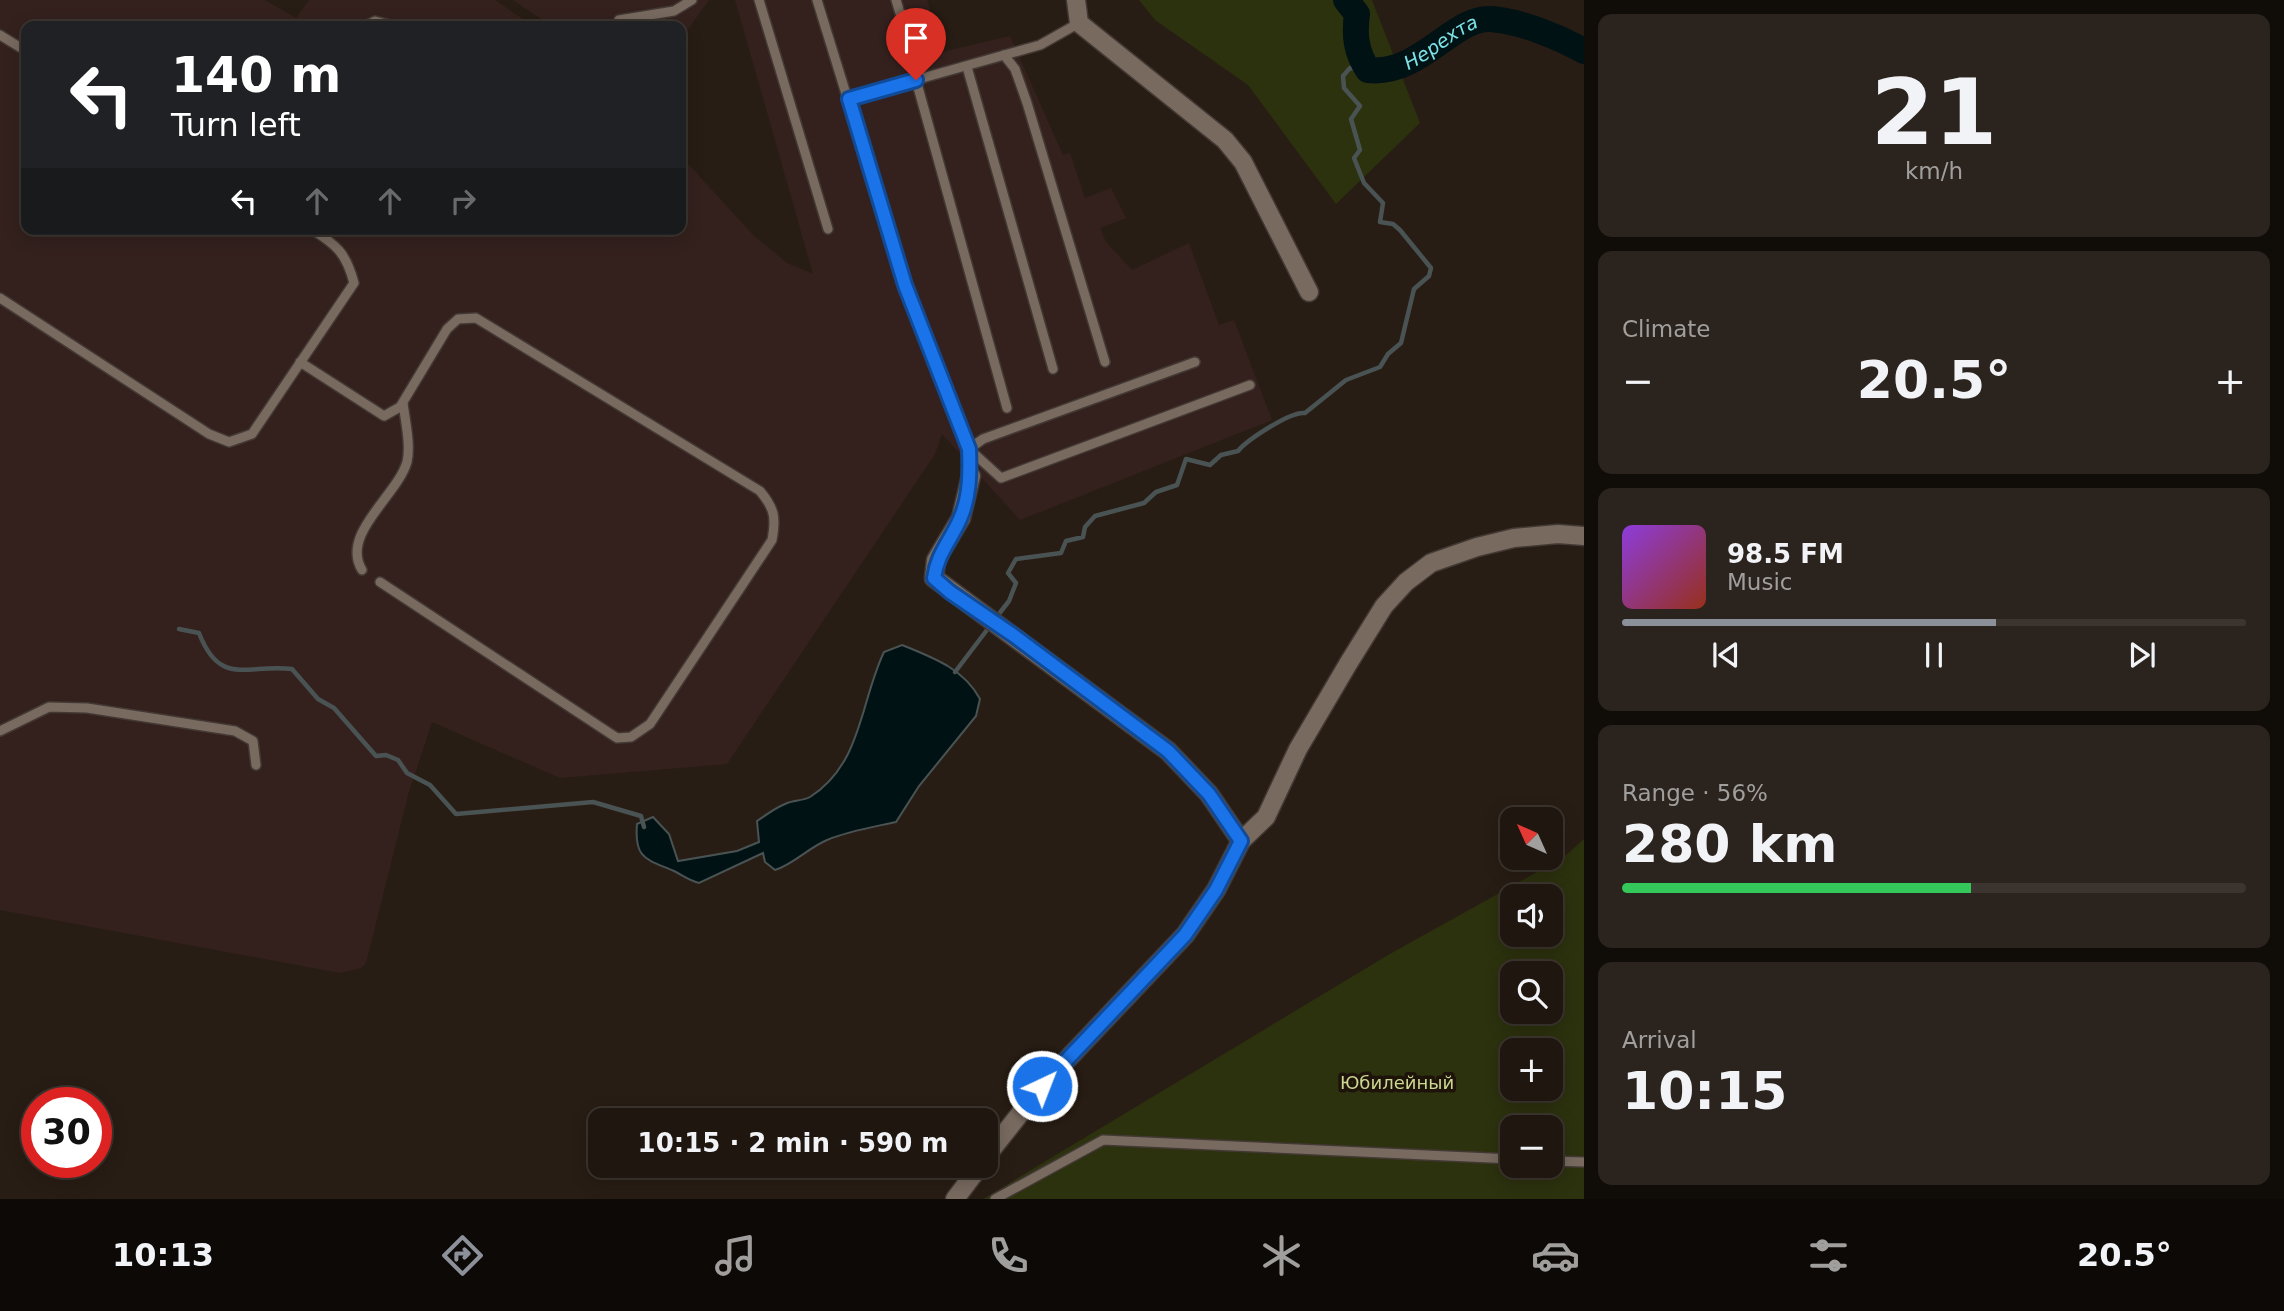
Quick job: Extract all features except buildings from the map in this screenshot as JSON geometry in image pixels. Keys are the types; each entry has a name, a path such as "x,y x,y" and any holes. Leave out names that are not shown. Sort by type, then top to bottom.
{"street":[{"path":"1076,0 1080,23 1225,140 1242,162 1310,292"},
{"path":"971,476 961,518 936,560 934,578 1168,751 1209,794 1241,841"},
{"path":"998,1142 1042,1086 1185,935 1216,890 1241,841 1266,817 1298,749 1348,664 1384,606 1406,582 1431,563 1477,547 1514,538 1558,534 1584,536"},
{"path":"955,1199 970,1178"}],"lane":[{"path":"620,20 674,11 692,0"},
{"path":"760,0 828,229"},
{"path":"817,0 905,285 969,449 971,476"},
{"path":"896,0 909,43"},
{"path":"849,99 1040,45 1080,23"},
{"path":"0,35 21,48"},
{"path":"1004,55 1015,69 1027,103 1105,362"},
{"path":"967,67 1054,369"},
{"path":"916,80 1007,408"},
{"path":"0,298 209,434 229,442 252,434 354,283 337,245 321,235"},
{"path":"300,362 384,416 400,407 447,329 458,319 476,318 761,491 772,506 776,519 772,540 650,724 631,737 617,738 380,582"},
{"path":"969,449 983,439 1195,362"},
{"path":"969,449 1001,478 1250,385"},
{"path":"362,570 356,559 356,545 396,485 407,460 403,402"},
{"path":"0,731 49,707 87,708 235,731 253,741 256,765"},
{"path":"995,1199 1103,1140 1500,1158"},
{"path":"1563,1161 1584,1162"}],"shaded area":[{"path":"0,0 265,0 296,18 309,0 495,0 526,21 21,21 21,235 686,235 686,161 754,236 787,263 813,274 735,0 927,0 942,52 1010,36 1063,155 1070,153 1085,198 1111,188 1126,218 1100,228 1106,242 1132,270 1189,243 1219,325 1234,320 1272,420 1020,520 942,434 935,454 727,764 560,778 432,722 408,795 366,963 361,968 340,973 0,910"},
{"path":"513,0 709,0 686,32 686,21 544,21"},
{"path":"902,645 957,672 980,699 976,716 919,786 896,822 827,840 775,870 765,862 763,853 699,883 644,856 638,844 637,824 653,817 669,834 678,861 737,851 759,842 757,821 781,806 810,797 827,783 840,767 858,731 884,652"}],"green space":[{"path":"1139,0 1372,0 1420,123 1336,204 1248,85 1155,20"},
{"name":"Юбилейный","path":"1584,839 1584,1199 983,1199 1388,955 1500,893 1500,947 1563,947 1563,884 1516,884 1541,870 1563,870 1563,858"}],"waterway":[{"name":"Нерехта","path":"1346,0 1357,14 1357,43 1368,70 1387,69 1404,64 1463,27 1491,19 1539,31 1584,51"},
{"path":"995,619 1009,601 1016,583 1008,573 1016,559 1061,553 1066,541 1083,537 1085,527 1095,516 1144,503 1156,492 1177,485 1186,459 1210,465 1221,455 1238,451 1279,422 1305,413 1346,380 1380,367 1388,354 1401,343 1414,289 1429,276 1431,268 1400,230 1393,224 1380,222 1383,203 1364,183 1354,158 1360,150 1351,119 1360,106 1344,88 1343,76 1350,68 1368,70"},
{"path":"955,672 990,626"},
{"path":"179,629 199,633 207,650 216,661 226,667 248,670 292,669 318,699 334,708 376,756 386,755 398,760 407,773 430,785 456,814 593,802 641,816 644,827"}],"route":[{"path":"916,80 849,99 905,285 969,449 971,476 961,518 936,560 934,578 1168,751 1209,794 1241,841 1216,890 1185,935 1042,1086"}]}
